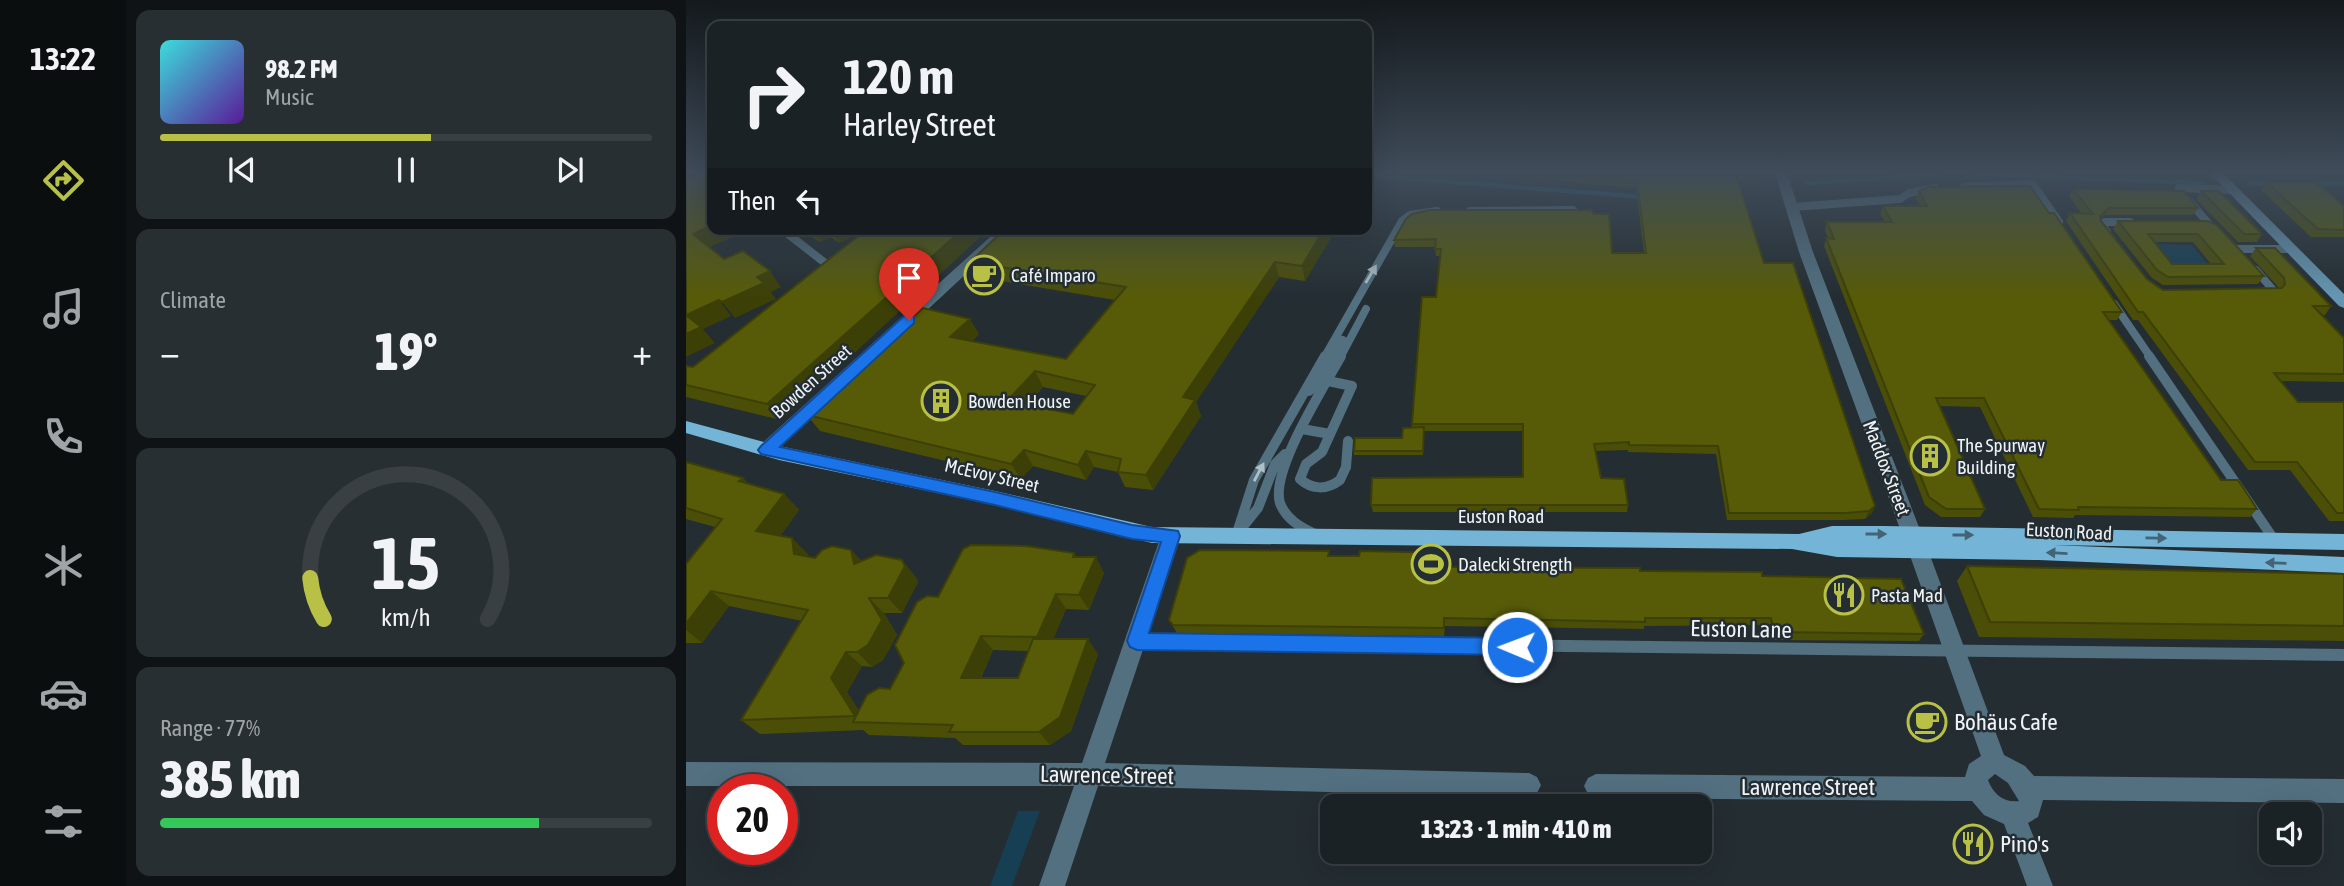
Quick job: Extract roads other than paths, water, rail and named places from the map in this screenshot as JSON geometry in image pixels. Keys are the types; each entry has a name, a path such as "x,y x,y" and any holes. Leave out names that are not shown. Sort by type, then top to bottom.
{"main road":[{"path":"2256,214 2344,303"},
{"name":"McEvoy Street","path":"686,427 766,450 995,498 1132,532 1171,536 1292,537"},
{"name":"Euston Road","path":"1292,537 1793,541 1838,549 1915,542 2344,542"},
{"name":"Euston Road","path":"1915,542 2039,552 2344,565"}],"street":[{"name":"Maddox Street","path":"1794,214 1810,263 1996,763"},
{"name":"Bowden Street","path":"766,450 1000,235"},
{"path":"1052,886 1171,536"},
{"path":"1996,763 2012,769 2029,788 2030,804 2027,809 2013,815 1996,810 1978,789 1979,770 1983,766 1996,763"},
{"name":"Lawrence Street","path":"686,774 1090,775 1529,785"},
{"name":"Lawrence Street","path":"1596,786 1978,789"},
{"path":"2029,788 2344,791"},
{"path":"2013,815 2039,886"}],"lane":[{"path":"1236,536 1254,480 1298,401 1402,221 1415,214"},
{"path":"2053,214 2063,229"},
{"path":"2201,214 2273,290 2255,292"},
{"path":"2117,244 2102,225 2105,222 2142,222"},
{"path":"2198,222 2208,223"},
{"path":"789,235 829,266"},
{"path":"2235,249 2291,249"},
{"path":"2110,297 2275,541"},
{"path":"1298,401 1320,380 1363,309 1293,447 1276,487 1286,517 1322,537"},
{"path":"1328,382 1352,386 1322,452 1301,471 1300,479 1312,488 1331,486 1345,473 1348,441"},
{"path":"1302,429 1329,434"},
{"path":"1236,536 1258,508 1275,464 1293,447"},
{"name":"Euston Lane","path":"1137,641 1955,653 2344,655"}],"place":[{"name":"Café Imparo","path":"984,275"},
{"name":"Bowden House","path":"941,401"},
{"name":"The Spurway Building","path":"1930,456"},
{"name":"Dalecki Strength","path":"1431,564"},
{"name":"Pasta Mad","path":"1844,595"},
{"name":"Bohäus Cafe","path":"1927,722"},
{"name":"Pino's","path":"1973,844"}]}
